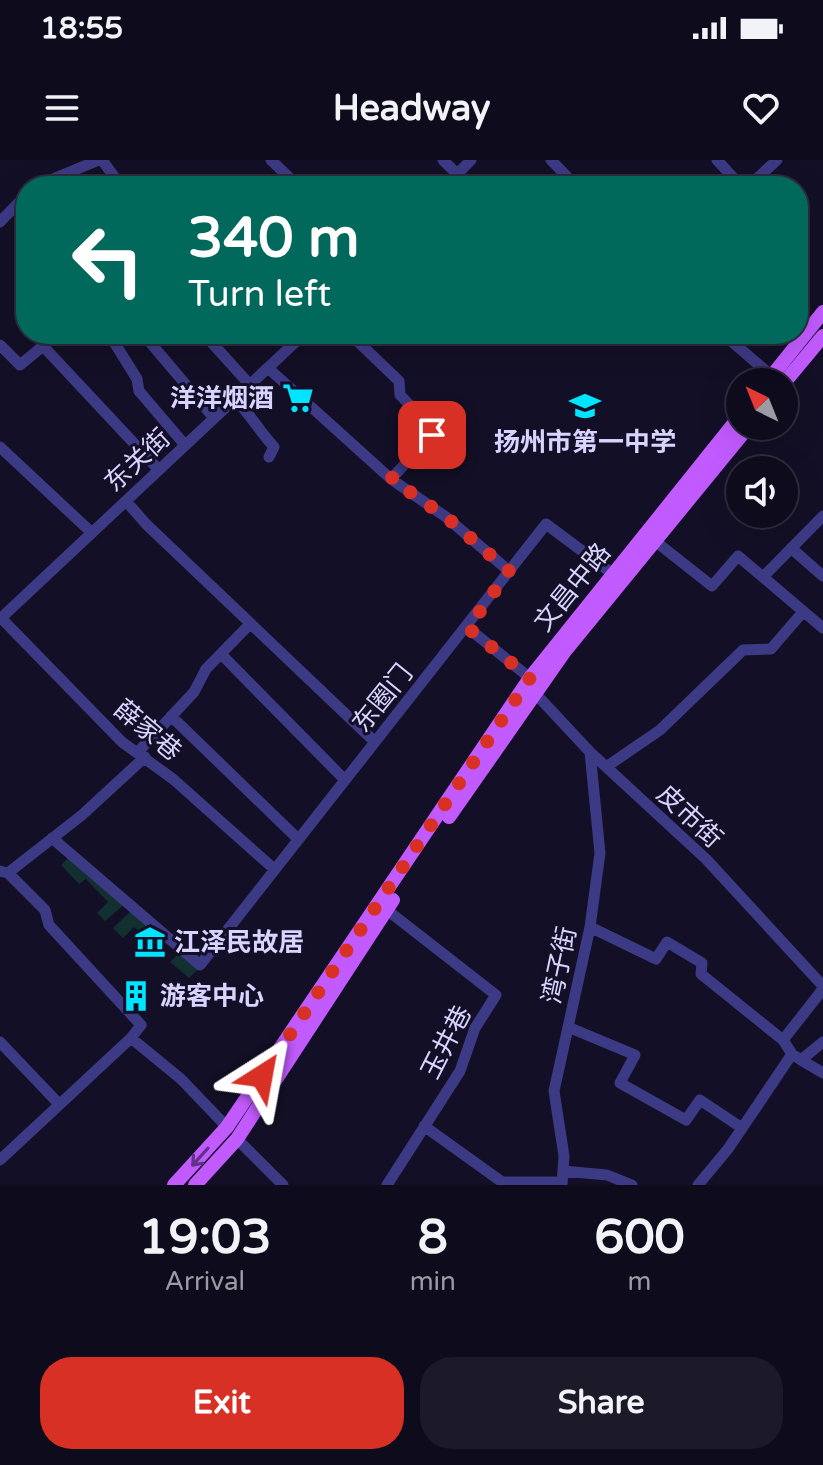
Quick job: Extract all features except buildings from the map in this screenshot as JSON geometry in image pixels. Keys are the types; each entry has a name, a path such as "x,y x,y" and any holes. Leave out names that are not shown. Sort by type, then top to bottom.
{"main road":[{"path":"808,333 823,312"},
{"path":"787,368 823,336"},
{"path":"783,368 800,344"},
{"name":"文昌中路","path":"174,1185 227,1127 532,685 613,574 726,433"},
{"name":"文昌中路","path":"195,1185 237,1139 532,685 738,440"}],"street":[{"path":"61,176 100,160 113,176"},
{"path":"271,160 288,176"},
{"path":"443,160 457,174 471,160"},
{"path":"551,160 566,176"},
{"path":"717,160 732,176"},
{"path":"760,176 777,160"},
{"path":"0,222 16,205"},
{"path":"115,344 137,379 139,391 185,445"},
{"path":"151,344 214,418"},
{"path":"213,344 250,385"},
{"name":"东关街","path":"1,615 293,344"},
{"path":"360,344 399,381 400,395 432,428 432,435 391,479"},
{"path":"734,344 761,368"},
{"path":"0,345 20,365 43,346 159,470"},
{"path":"268,368 391,479 446,517 509,571"},
{"path":"235,399 258,422 260,432 274,447 269,457"},
{"path":"0,447 92,533"},
{"path":"126,501 146,524 375,742"},
{"path":"763,577 823,516"},
{"name":"东圈门","path":"52,838 200,965 273,868 468,628 546,524 613,574"},
{"path":"655,541 712,586 738,556 823,628"},
{"path":"791,548 823,576"},
{"path":"606,767 660,730 743,650 771,649 802,613"},
{"name":"薛家巷","path":"1,615 122,742 142,755 273,868"},
{"path":"0,1160 131,1038 141,1025 49,925 45,910 4,872 52,838 142,755 221,654 250,624"},
{"name":"皮市街","path":"468,628 532,685 590,752 706,859 823,988"},
{"path":"221,654 344,779"},
{"path":"171,716 297,838"},
{"name":"湾子街","path":"562,1179 554,1091 590,927 600,853 590,752"},
{"name":"玉井巷","path":"387,910 496,995 475,1028 460,1071 387,1185"},
{"path":"590,927 656,959 667,942 702,963 701,974 783,1040 797,1057 823,1073"},
{"path":"783,1040 823,988"},
{"path":"568,1027 635,1055 620,1083 686,1120 700,1100 742,1128"},
{"path":"131,1038 181,1079 227,1127"},
{"path":"0,1042 59,1104"},
{"path":"698,1185 797,1057 823,1042"},
{"path":"424,1126 502,1182 607,1175 632,1185"},
{"path":"237,1139 283,1185"}],"green space":[{"path":"68,858 126,903 105,921 97,913 108,902 86,879 79,884 61,865"},
{"path":"132,910 151,925 142,934 134,927 123,938 113,928"},
{"path":"181,951 199,969 189,978 170,962"}],"place":[{"name":"洋洋烟酒","path":"298,398"},
{"name":"扬州市第一中学","path":"585,406"},
{"name":"江泽民故居","path":"150,942"},
{"name":"游客中心","path":"136,996"}],"route":[{"path":"262,1076 530,678 468,628 509,571 446,517 391,479 432,435"}]}
